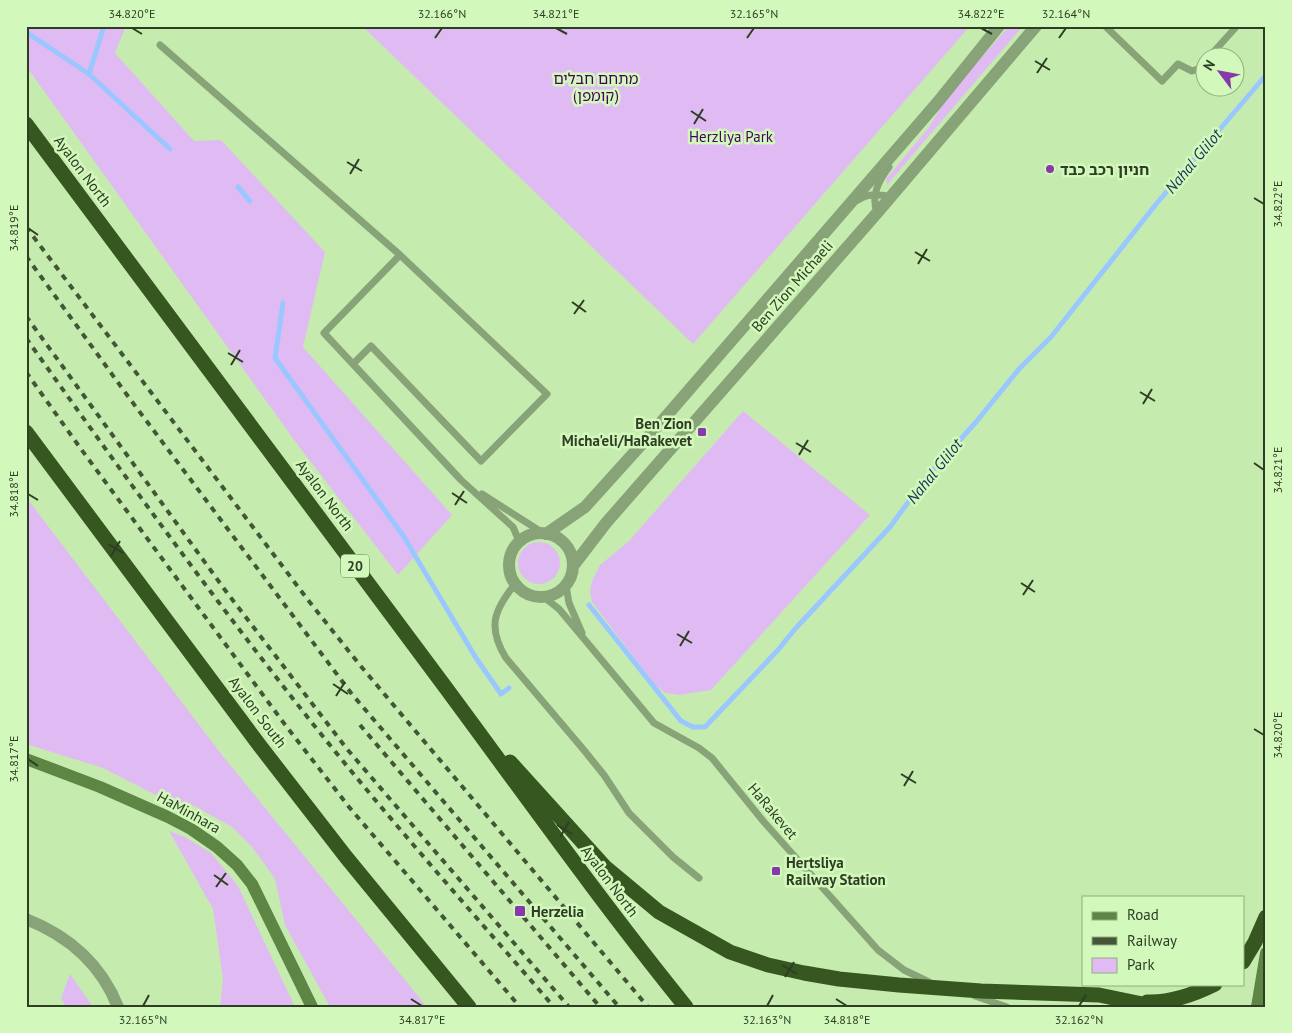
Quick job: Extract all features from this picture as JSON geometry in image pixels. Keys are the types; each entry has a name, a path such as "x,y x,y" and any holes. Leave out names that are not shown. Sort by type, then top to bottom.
{"highway":[{"name":"Ayalon North","path":"26,124 459,705 548,828 686,1007"},
{"name":"Ayalon South","path":"26,432 260,746 346,857 469,1007"},
{"path":"459,705 605,867 659,912 730,952 768,965 839,979 981,991 1099,995 1157,1007"},
{"path":"1244,960 1255,942 1266,917"},
{"path":"1136,1002 1169,1002 1211,986"}],"street":[{"name":"Ben Zion Michaeli","path":"545,534 585,507 599,492 937,103 1000,26"},
{"name":"Ben Zion Michaeli","path":"573,566 606,523 891,197 1036,26"},
{"path":"545,534 562,541 572,557 573,566 566,586 553,596 544,598 528,595 515,584 509,568 513,550 519,542 528,536 545,534"},
{"name":"HaMinhara","path":"26,759 100,787 168,817 191,829 218,847 237,865 252,884 312,1007"},
{"path":"26,919 57,935 80,951 106,982 118,1007"},
{"path":"1257,1007 1266,953"}],"lane":[{"path":"1105,26 1162,81 1178,64 1194,70"},
{"path":"1217,48 1237,26"},
{"path":"160,45 400,255 547,394 481,461 371,346 353,364"},
{"path":"877,213 875,195 882,176 923,126 937,103"},
{"path":"846,207 866,195 891,197"},
{"path":"400,255 324,333 467,485 513,527 519,542"},
{"path":"467,485 545,534"},
{"path":"515,584 503,599 495,617 499,647 506,658 604,775 629,813 668,852 699,878"},
{"name":"HaRakevet","path":"566,586 569,603 585,640"},
{"name":"HaRakevet","path":"544,598 559,609 654,723 712,758 764,822 878,950 892,962 921,979 1007,1007"}],"green space":[{"path":"26,26 126,26 115,53 194,141 221,140 325,252 303,347 452,515 398,575 297,444 26,66"},
{"name":"Herzliya Park","path":"362,26 970,26 693,344"},
{"path":"1009,26 1023,26 887,185 886,179 929,127 949,95"},
{"path":"743,411 870,515 711,690 679,695 665,693 654,684 592,602 590,592 592,581 600,565 629,541"},
{"path":"26,497 222,755 427,1007 330,1007 285,925 275,879 251,846 232,827 189,803 179,807 103,768 26,744"},
{"path":"539,542 554,548 560,563 554,578 539,584 524,578 518,563 524,548"},
{"path":"169,831 185,837 211,853 238,886 295,1007 220,1007 223,979 213,909"},
{"path":"70,974 93,1007 66,1007 61,998"}],"waterway":[{"path":"89,74 104,26"},
{"path":"26,32 89,74 170,149"},
{"name":"Nahal Glilot","path":"589,605 681,721 693,727 705,727 890,527 926,478 976,422 1019,369 1051,337 1157,203 1266,75"},
{"path":"238,187 250,201"},
{"path":"283,303 275,358 404,537 476,658 501,694 509,688"}],"railway":[{"path":"26,227 308,600 359,664 648,1007"},
{"path":"26,256 130,399 351,693 619,1007"},
{"path":"26,316 225,590 347,749 569,1007"},
{"path":"26,338 225,611 294,700 389,816 554,1007"},
{"path":"26,372 283,722 349,807 520,1007"},
{"path":"360,725 600,1007"}],"place":[{"name":"חניון רכב כבד","path":"1050,169"},
{"name":"Ben Zion Micha'eli/HaRakevet","path":"702,432"},
{"name":"Hertsliya Railway Station","path":"776,871"},
{"name":"Herzelia","path":"520,911"}],"park label":[{"name":"מתחם חבלים (קומפן)","path":"596,86"}]}
